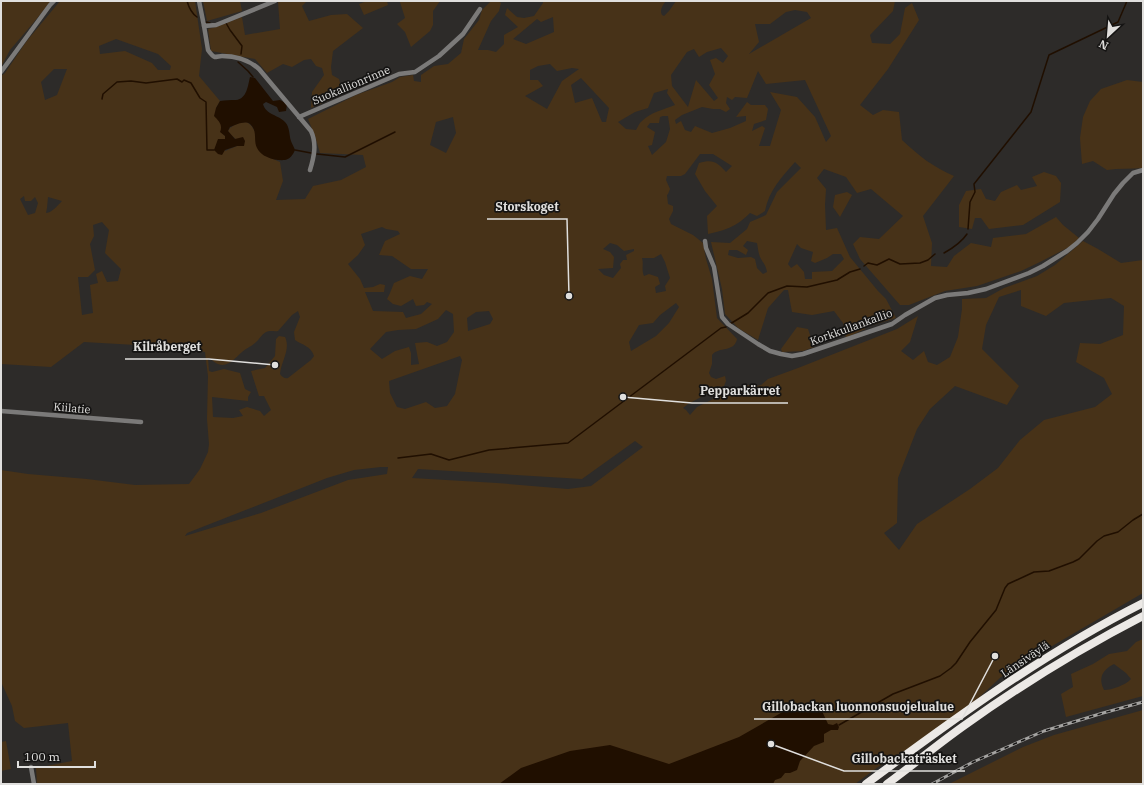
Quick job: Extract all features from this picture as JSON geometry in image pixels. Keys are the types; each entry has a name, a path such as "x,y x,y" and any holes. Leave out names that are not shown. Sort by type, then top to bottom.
{"highway":[{"name":"Länsiväylä","path":"866,784 952,721 1054,652 1143,602"},
{"name":"Länsiväylä","path":"887,784 963,726 1010,694 1060,662 1143,616"}],"street":[{"path":"1,72 54,1"},
{"path":"200,1 208,50 210,54 216,57 222,56 246,60 253,63 311,131 314,138 314,154 310,170"},
{"path":"204,26 216,25 274,1"},
{"name":"Suokallionrinne","path":"299,117 399,74 416,72 439,56 463,34 480,9"},
{"name":"Korkkullankallio","path":"705,241 706,248 714,267 722,317 728,324 770,351 792,356 803,354 892,324 935,298 986,289 1029,273 1043,266 1077,243 1098,219 1123,183 1133,172 1143,170"},
{"name":"Kiilatie","path":"1,411 141,422"},
{"path":"31,767 34,784"}],"shaded area":[{"path":"1,1 51,1 10,50 1,67"},
{"path":"60,1 195,1 202,49 199,76 220,101 216,108 221,123 221,132 225,136 225,151 237,146 244,146 231,135 228,131 230,128 239,123 249,123 255,131 264,155 280,162 283,181 276,200 305,199 313,186 341,180 366,167 363,155 320,153 308,119 356,95 392,82 400,77 413,75 414,81 421,82 421,75 434,66 448,64 461,53 464,39 479,20 482,10 491,1 498,1 501,3 499,11 491,21 478,50 496,52 504,44 504,35 518,27 505,15 507,8 517,17 524,18 534,16 543,1 666,1 661,9 661,13 664,16 676,1 895,1 893,11 870,35 872,43 890,44 900,34 905,8 912,3 919,20 888,69 860,105 873,115 883,110 899,112 902,140 926,161 954,176 923,216 932,243 931,266 947,267 954,256 971,243 991,247 993,238 1026,234 1056,217 1079,238 1071,246 1021,271 977,286 945,291 909,305 900,305 860,259 853,244 860,237 879,239 903,216 871,189 857,193 846,177 824,169 817,178 826,189 826,230 837,228 850,257 886,299 896,318 865,326 865,329 846,338 843,323 834,311 812,315 792,312 788,290 784,290 768,308 758,340 738,328 725,314 722,289 711,242 730,243 747,229 750,222 766,215 777,192 801,168 795,162 785,173 773,190 765,211 757,216 750,213 740,222 730,227 708,234 707,216 717,206 705,191 695,174 699,163 708,161 714,162 726,172 732,166 713,154 700,154 685,174 681,176 667,176 666,180 670,189 667,195 668,204 673,206 673,211 669,219 671,224 693,235 703,243 712,279 717,318 737,339 730,348 715,352 712,355 712,364 709,373 711,377 716,379 725,376 726,381 724,386 710,390 683,408 690,415 697,407 736,388 747,385 761,385 768,379 897,329 918,316 910,342 901,351 913,360 924,351 928,362 937,365 950,357 958,337 962,299 986,298 1004,288 1037,276 1055,265 1083,241 1121,263 1143,260 1143,593 1001,677 955,720 878,767 855,784 37,784 36,768 72,761 68,723 24,728 15,721 12,706 1,683 1,470 135,485 189,484 200,469 208,452 208,376 205,352 179,347 84,342 51,367 1,364 1,76 5,73 26,42","holes":["795,10 807,12 811,18 749,54 759,42 755,24 770,24 786,12","553,17 554,32 526,44 513,39 537,19 541,22","116,39 158,54 171,66 170,70 158,70 152,63 125,51 100,54 99,46","721,48 728,56 723,63 716,58 710,60 715,74 709,85 718,98 714,101 696,80 688,107 672,86 671,75 687,52 694,49 699,57 707,52","550,64 557,71 572,68 579,69 562,81 547,109 525,96 543,86 538,80 530,80 530,70 538,66","54,69 67,69 57,95 45,100 41,82","758,71 766,84 805,80 831,136 826,142 815,117 797,97 770,92 781,110 770,146 759,146 765,128 762,126 752,131 754,124 766,120 768,109 765,105 751,105 747,102 736,117 746,116 746,121 730,128 712,133 695,126 691,132 685,130 681,121 676,124 675,120 682,115 702,107 720,109 726,112 730,109 726,103 727,97 732,100 735,97 747,98","581,78 609,108 606,122 602,122 592,98 575,103 571,85","668,89 667,93 675,105 649,115 639,124 636,130 626,129 618,122 635,112 648,108 654,93","668,116 670,129 666,142 652,155 648,146 652,145 655,132 647,127 650,123 659,123 660,117","453,117 456,133 446,153 430,145 436,122","24,196 25,201 31,201 35,197 38,203 35,213 28,215 20,199","48,197 62,201 51,211 46,213","102,222 109,230 105,253 121,269 118,281 107,282 102,271 96,274 98,283 90,285 93,313 82,315 78,277 88,277 95,270 90,244 94,236 93,225","382,227 398,231 400,234 385,241 379,255 392,256 411,269 428,269 422,279 410,276 394,283 387,299 393,304 401,306 413,299 416,306 424,305 427,302 432,304 421,314 406,318 403,312 373,311 365,292 384,292 385,285 380,284 373,287 364,288 360,279 348,264 358,255 365,245 361,234","747,241 757,243 759,255 767,272 763,274 757,268 755,259 751,257 738,258 728,255 729,250 737,250 746,255 748,250 743,246","610,243 617,245 624,251 634,249 634,251 626,255 627,260 623,260 620,264 621,268 613,278 604,275 598,269 613,268 614,257 610,252 603,249","797,244 801,248 813,252 811,261 815,263 833,254 841,254 844,259 832,271 812,272 812,279 805,279 804,272 797,264 791,268 788,264","661,254 670,278 665,286 666,291 656,293 655,287 660,284 658,277 649,274 644,276 642,258 654,258","1021,290 1021,306 1046,316 1064,303 1111,298 1124,306 1123,335 1100,344 1080,343 1076,362 1104,378 1112,394 1095,407 1044,420 1020,440 998,468 970,489 917,524 899,550 884,533 897,523 898,478 917,429 930,409 955,386 1007,405 1019,386 982,349 986,325 999,297","676,303 679,307 669,323 656,336 631,351 629,342 639,325 653,323 660,315","446,310 453,314 454,332 447,342 437,346 427,342 415,343 419,364 411,365 411,353 409,347 395,351 382,359 370,349 386,332 416,329 438,319","298,311 300,317 294,332 295,340 309,348 314,356 288,378 284,378 280,374 287,342 285,337 279,336 276,339 275,356 265,368 251,371 259,396 264,396 271,410 264,416 260,411 247,407 239,410 243,416 233,418 213,417 212,397 248,401 248,397 251,392 245,389 240,373 224,369 212,372 209,371 208,358 218,364 228,364 269,331 278,331 292,315","489,311 493,319 490,324 468,331 467,318 476,312","460,356 462,360 455,394 447,406 435,408 426,402 405,409 397,407 390,393 389,381","635,441 643,447 591,486 568,489 412,478 418,469 582,479","388,467 387,474 348,480 261,513 185,536 187,533 327,478 354,470"]},
{"path":"203,1 240,1 242,11 207,21"},
{"path":"307,1 302,6 309,21 331,15 347,14 363,28 333,51 331,67 332,75 339,79 343,94 311,108 312,92 324,75 322,68 316,66 311,59 304,60 292,67 283,64 267,73 255,59 211,51 208,29 242,17 245,35 280,29 278,2"},
{"path":"367,1 387,1 388,5 364,15 359,4"},
{"path":"440,1 433,11 433,25 430,31 411,47 405,32 397,24 405,18 400,2"},
{"path":"250,77 255,78 273,101 280,100 287,104 286,111 279,112 277,107 266,102 263,104 270,113 285,122 288,126 291,141 295,150 291,156 285,160 273,159 262,154 256,145 254,130 250,124 245,122 230,127 228,131 235,139 243,137 245,141 244,146 237,146 225,150 222,155 218,154 214,150 218,139 225,139 225,136 220,132 220,123 214,116 216,108 220,101 236,100 243,97"},
{"path":"1127,80 1143,82 1143,168 1107,170 1093,161 1082,164 1080,138 1083,117 1090,101 1101,89"},
{"path":"1044,172 1056,176 1061,183 1060,202 1023,225 989,229 981,218 975,218 972,229 959,227 959,205 966,191 981,189 986,199 995,201 1001,192 1017,185 1021,190 1037,186 1032,177"},
{"path":"847,192 852,195 840,217 833,207 835,195"},
{"path":"797,327 808,329 814,347 803,351 782,352 781,349"},
{"path":"1143,639 1143,696 1066,717 1061,694 1073,687 1071,674 1093,664 1109,654 1127,651 1136,642","holes":["1114,664 1131,679 1129,681 1119,687 1104,690 1101,678 1110,666"]},
{"path":"793,706 822,711 828,724 833,725 837,723 839,727 838,730 831,730 824,734 824,742 814,746 800,761 797,770 790,773 785,773 781,778 775,780 773,784 499,784 521,768 570,751 610,745 669,764 739,737"},
{"path":"1143,710 1143,784 949,784 1023,747 1054,735"},
{"path":"6,741 11,769 1,771 1,742"}],"waterway":[{"path":"187,1 190,10 197,17"},
{"path":"968,229 970,202 975,192 974,184 1031,112 1049,55 1118,22 1127,1"},
{"path":"206,22 210,23"},
{"path":"226,23 242,46 241,54"},
{"path":"238,62 253,77"},
{"path":"102,99 103,94 117,82 131,81 146,83 177,79 182,82 184,80 191,83 200,98 206,102 207,150 214,150"},
{"path":"317,154 345,157 395,132"},
{"path":"295,150 311,153"},
{"path":"944,253 957,245 967,234"},
{"path":"864,266 868,263 877,265 889,259 900,264 920,263 928,260 935,254"},
{"path":"730,324 748,313 768,293 787,286 807,287 837,280 850,272 860,269"},
{"path":"398,458 431,454 449,460 489,450 568,443 721,328 726,327"},
{"path":"839,725 893,694 940,676 951,668 996,610 1008,584 1034,572 1049,571 1079,559 1104,536 1118,532 1143,514"}],"railway":[{"path":"932,784 973,762 1044,731 1143,702"}],"place":[{"name":"Storskoget","path":"569,296"},
{"name":"Kilråberget","path":"275,365"},
{"name":"Pepparkärret","path":"623,397"},
{"name":"Gillobackan luonnonsuojelualue","path":"995,656"},
{"name":"Gillobackaträsket","path":"771,744"}]}
